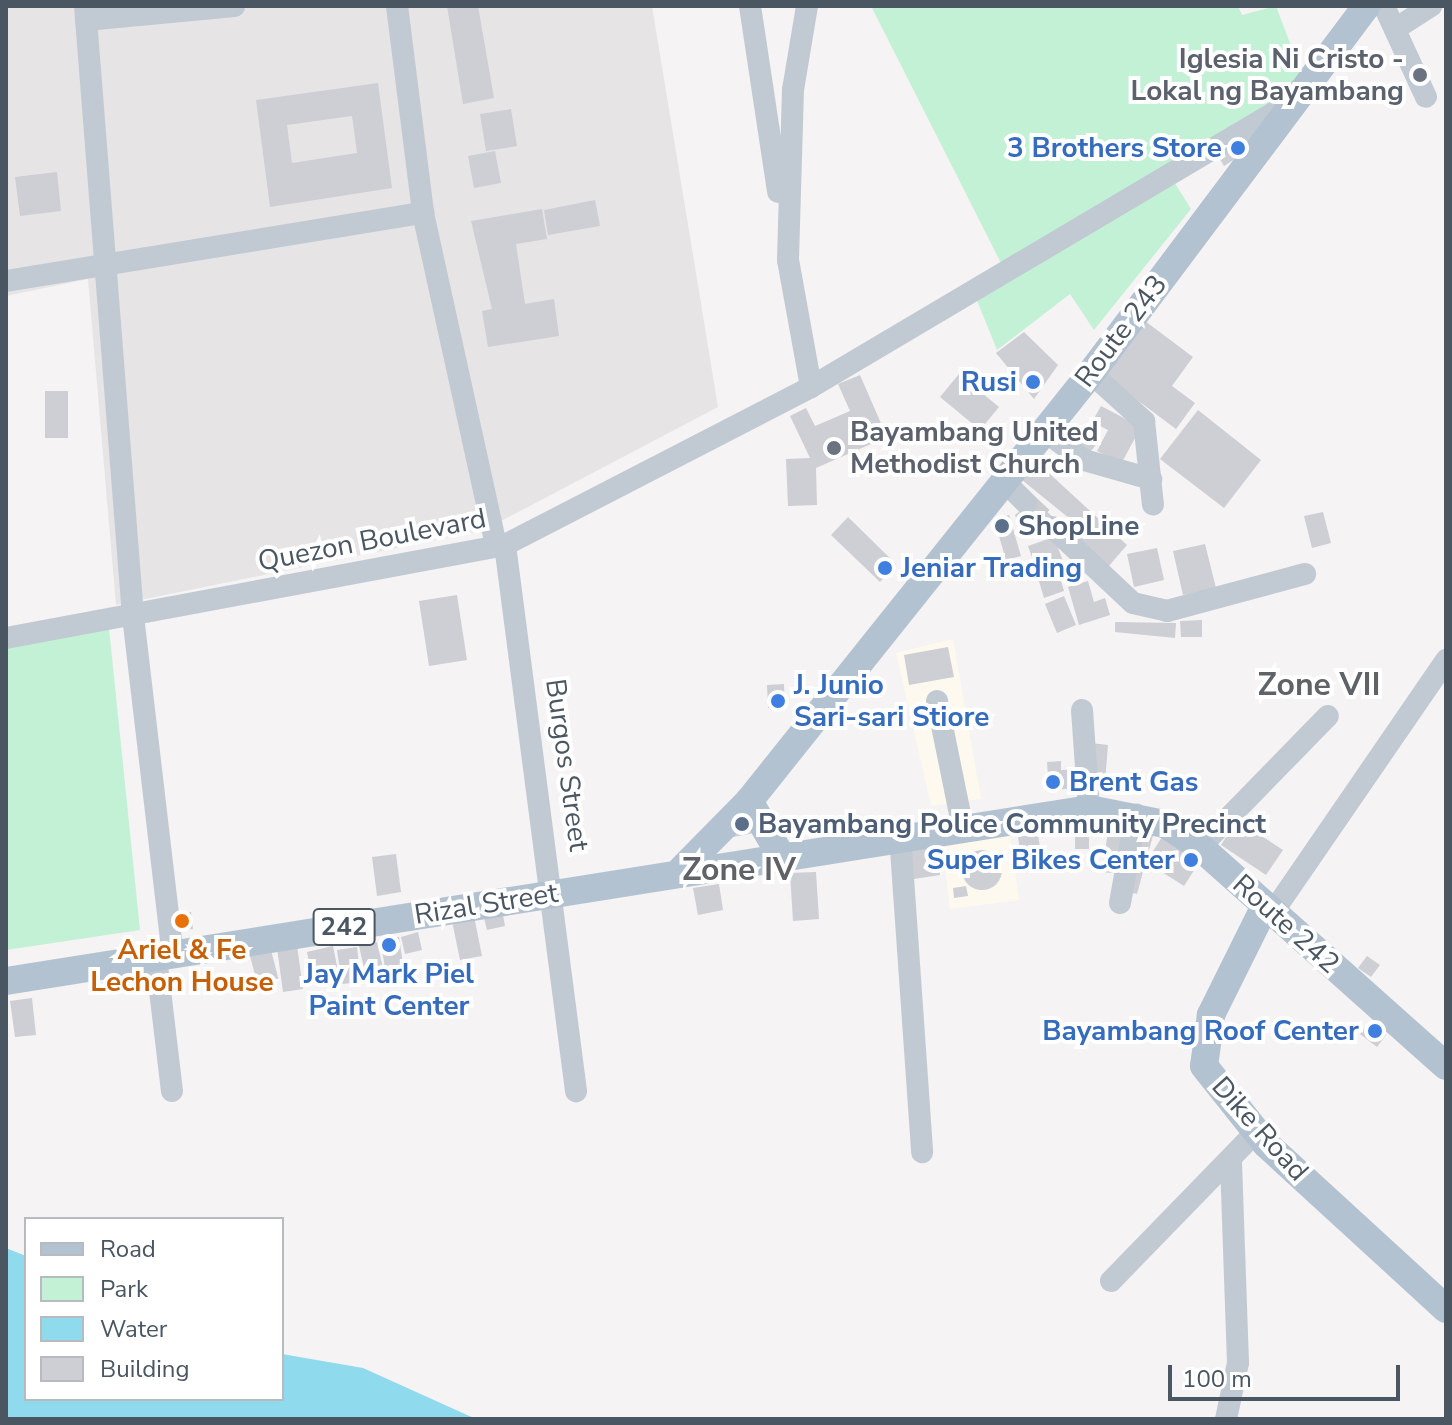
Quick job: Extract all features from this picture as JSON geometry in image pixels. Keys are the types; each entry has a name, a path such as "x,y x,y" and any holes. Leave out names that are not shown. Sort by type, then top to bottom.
{"main road":[{"name":"Route 243","path":"682,869 749,801 1091,373 1367,6"},
{"path":"749,801 780,854"},
{"name":"Route 242","path":"682,869 962,824 1089,809 1136,814 1200,847 1446,1066"},
{"name":"Rizal Street","path":"6,981 555,893 682,869"},
{"name":"Dike Road","path":"1269,909 1211,1015 1202,1048 1204,1066 1223,1096 1256,1132 1446,1309"}],"street":[{"path":"172,1091 165,956 102,260 86,13 234,6"},
{"name":"Burgos Street","path":"397,6 423,213 500,546 555,893 576,1091"},
{"path":"750,6 788,260 811,387"},
{"path":"788,260 793,90 807,6"},
{"path":"1384,6 1426,97"},
{"path":"1395,29 1431,6"},
{"name":"Quezon Boulevard","path":"6,638 500,546 811,387 1296,99"},
{"path":"6,281 102,260 423,213"},
{"path":"1091,373 1144,421 1153,505"},
{"path":"1043,430 1084,460 1151,479"},
{"path":"1003,480 1026,503"},
{"path":"1052,527 1133,603 1167,611 1305,574"},
{"path":"1269,909 1446,660"},
{"path":"937,701 962,824"},
{"path":"1082,710 1089,809"},
{"path":"1200,847 1328,716"},
{"path":"1120,903 1136,814"},
{"path":"900,835 922,1152"},
{"path":"1111,1281 1256,1132"},
{"path":"1226,1419 1238,1363 1231,1159"}],"shaded area":[{"path":"6,6 652,6 718,407 484,530 116,605 88,279 6,296"},
{"path":"953,639 981,799 931,806 896,653"},
{"path":"1010,835 1019,900 950,909 942,843"}],"green space":[{"path":"871,6 1238,6 1242,15 1276,6 1302,75 1282,103 1002,265"},
{"path":"1173,180 1191,209 1094,330 1070,294 997,350 976,298"},
{"path":"109,628 140,930 6,950 6,646"}],"water":[{"path":"6,1248 24,1255 24,1401 284,1401 284,1354 363,1368 476,1419 6,1419"}],"building":[{"path":"447,6 478,6 494,98 463,104"},
{"path":"378,83 392,188 270,207 256,100","holes":["352,116 357,153 292,163 287,125"]},
{"path":"511,109 517,146 486,151 480,114"},
{"path":"1239,141 1246,152 1224,166 1217,154"},
{"path":"495,151 501,183 474,188 468,156"},
{"path":"57,172 61,211 20,216 15,177"},
{"path":"595,200 600,226 548,235 544,210"},
{"path":"542,209 547,239 516,244 525,304 554,299 559,336 488,347 482,311 492,309 471,221"},
{"path":"1145,321 1193,357 1172,386 1195,403 1176,429 1105,376"},
{"name":"Rusi","path":"1024,332 1058,365 1034,399 996,353"},
{"path":"959,374 999,407 980,430 940,397"},
{"name":"Bayambang United Methodist Church","path":"860,375 887,437 816,468 817,505 788,506 786,459 810,458 790,416 806,408 815,426 850,411 838,384"},
{"path":"45,391 68,391 68,438 45,438"},
{"path":"1101,406 1141,427 1121,464 1097,451 1108,430 1092,422"},
{"path":"1198,410 1261,460 1224,508 1160,459"},
{"path":"1077,427 1098,442 1088,455 1067,440"},
{"path":"1038,463 1127,545 1108,567 1073,535 1080,527 1022,480"},
{"path":"1031,497 1057,521 1046,533 1020,508"},
{"path":"1020,511 1041,531 1024,538 1015,515"},
{"path":"1323,512 1331,543 1312,548 1304,516"},
{"path":"1009,515 1021,556 1006,560 994,519"},
{"path":"848,517 896,564 880,582 831,535"},
{"path":"1054,537 1064,564 1038,574 1028,546"},
{"path":"1205,544 1216,588 1183,595 1173,551"},
{"path":"1157,548 1164,580 1134,587 1127,554"},
{"path":"1058,571 1064,591 1044,598 1038,578"},
{"path":"1088,581 1094,602 1105,598 1110,615 1079,625 1068,587"},
{"path":"457,595 467,660 429,666 419,601"},
{"path":"1064,596 1076,625 1057,633 1045,604"},
{"path":"1202,620 1202,637 1181,637 1180,621"},
{"path":"1115,622 1176,623 1175,638 1115,632"},
{"path":"948,647 954,677 909,685 904,655"},
{"path":"784,684 785,707 768,708 767,685"},
{"path":"1091,743 1108,745 1105,782 1088,780"},
{"path":"1061,761 1061,770 1081,769 1082,788 1049,790 1047,762"},
{"name":"Bayambang Police Community Precinct","path":"742,815 754,833 728,838"},
{"path":"1075,817 1089,817 1089,849 1075,849"},
{"path":"1237,820 1283,850 1266,875 1221,845"},
{"path":"1109,824 1127,827 1121,874 1102,872"},
{"path":"1141,828 1154,832 1137,894 1124,891"},
{"path":"1038,834 1041,854 1021,856 1018,837"},
{"path":"1162,837 1200,861 1184,886 1146,862"},
{"path":"936,846 940,875 914,879 910,850"},
{"path":"982,850 996,856 1002,870 996,884 982,890 968,884 962,870 968,856"},
{"path":"396,854 401,892 377,896 372,857"},
{"path":"816,872 819,919 793,921 790,873"},
{"path":"719,884 723,910 698,915 693,888"},
{"path":"966,886 968,896 954,898 953,888"},
{"path":"502,910 505,926 487,930 483,914"},
{"path":"191,912 193,929 173,931 172,914"},
{"path":"474,916 482,956 460,960 452,921"},
{"path":"418,932 422,950 405,954 401,937"},
{"path":"399,937 403,964 385,967 380,940"},
{"path":"377,942 385,977 367,981 359,946"},
{"path":"297,945 303,989 283,992 277,948"},
{"path":"333,946 338,971 312,977 307,952"},
{"path":"357,947 361,982 342,984 337,950"},
{"path":"271,950 279,981 258,986 250,956"},
{"path":"1367,956 1380,965 1371,977 1358,968"},
{"path":"32,998 36,1035 15,1037 10,1001"},
{"path":"1370,1022 1386,1035 1377,1047 1360,1034"}],"tunnel":[{"path":"1026,503 1052,527"}],"place":[{"name":"Iglesia Ni Cristo - Lokal ng Bayambang","path":"1420,75"},
{"name":"3 Brothers Store","path":"1238,148"},
{"name":"Rusi","path":"1033,382"},
{"name":"Bayambang United Methodist Church","path":"834,448"},
{"name":"ShopLine","path":"1002,526"},
{"name":"Jeniar Trading","path":"885,568"},
{"name":"J. Junio Sari-sari Stiore","path":"778,701"},
{"name":"Brent Gas","path":"1053,782"},
{"name":"Bayambang Police Community Precinct","path":"742,824"},
{"name":"Super Bikes Center","path":"1191,860"},
{"name":"Ariel & Fe Lechon House","path":"182,921"},
{"name":"Jay Mark Piel Paint Center","path":"389,945"},
{"name":"Bayambang Roof Center","path":"1375,1031"}],"district":[{"name":"Zone VII","path":"1319,685"},
{"name":"Zone IV","path":"739,870"}]}
